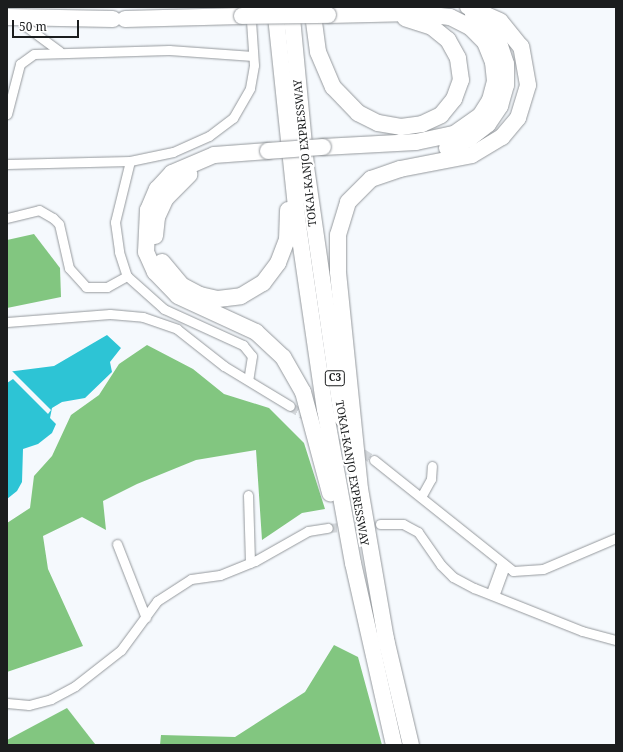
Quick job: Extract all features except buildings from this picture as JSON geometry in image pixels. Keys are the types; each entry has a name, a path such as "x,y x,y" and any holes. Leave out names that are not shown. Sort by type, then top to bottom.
{"highway":[{"path":"268,155 227,163 202,170 181,180 166,198 157,217 157,249 173,278 190,291 218,299 241,296 263,283 283,252 288,212 274,7"},
{"name":"TOKAI-KANJO EXPRESSWAY","path":"274,7 311,323 371,648 394,745"},
{"name":"TOKAI-KANJO EXPRESSWAY","path":"291,7 306,167 330,346 387,645 411,745"},
{"path":"312,7 322,64 332,87 348,106 378,123 400,127 422,124 441,115 454,99 461,80 458,58 448,40 432,27 411,19 354,14"},
{"path":"371,648 309,410 296,378 275,348 256,332 188,303 169,289 155,272 146,252 148,210 157,189 172,174 214,155 268,155 445,148 469,139 488,124 504,96 507,75 503,53 486,23 457,7"},
{"path":"387,645 359,482 338,271 338,235 348,202 371,179 390,171 472,155 502,137 518,118 528,85 521,47 500,21 468,7"},
{"path":"15,17 119,19 246,11 328,15 426,13 460,21 478,34 490,51 495,72 494,90 476,119 448,136 416,142 322,152"}],"street":[{"path":"7,164 130,161 179,150 223,127 240,109 250,88 253,56 246,11"},
{"path":"15,17 59,51"},
{"path":"7,114 24,59 34,54 59,51 169,50 253,56"},
{"path":"130,161 115,222 119,252 127,276 164,309 243,344 252,356 248,380"},
{"path":"7,218 39,210 53,218 59,224 69,268 86,287 107,287 127,276"},
{"path":"7,322 110,314 142,317 182,332 248,380 290,406"},
{"path":"374,460 503,566 512,571 543,568 616,538"},
{"path":"421,498 431,479 432,466"},
{"path":"248,495 250,563"},
{"path":"380,524 403,524 418,532 452,577 582,631 616,640"},
{"path":"7,703 29,705 51,699 75,686 122,650 157,601 191,579 220,576 250,563 308,531 328,528"},
{"path":"117,544 146,618"},
{"path":"493,593 503,566"}],"green space":[{"path":"34,234 60,268 61,297 7,308 7,240"},
{"path":"147,345 193,369 224,394 269,408 304,443 325,509 302,513 262,540 256,450 196,460 137,484 103,501 106,530 82,517 43,536 48,569 83,646 7,672 7,523 30,508 34,476 52,456 71,415 99,395 119,364"},
{"path":"334,645 358,657 382,745 160,745 161,735 235,737 305,692"},
{"path":"67,708 95,744 7,745 7,740"}],"water":[{"path":"107,335 121,348 110,362 112,372 85,398 62,402 52,408 50,418 56,424 52,433 38,444 23,449 22,482 17,491 7,499 7,372 54,366"}],"pier":[{"path":"7,370 11,370 51,410 48,414 13,379 7,383"}],"tunnel":[{"path":"290,406 309,418"},
{"path":"328,431 374,460"},
{"path":"328,528 370,525"}]}
